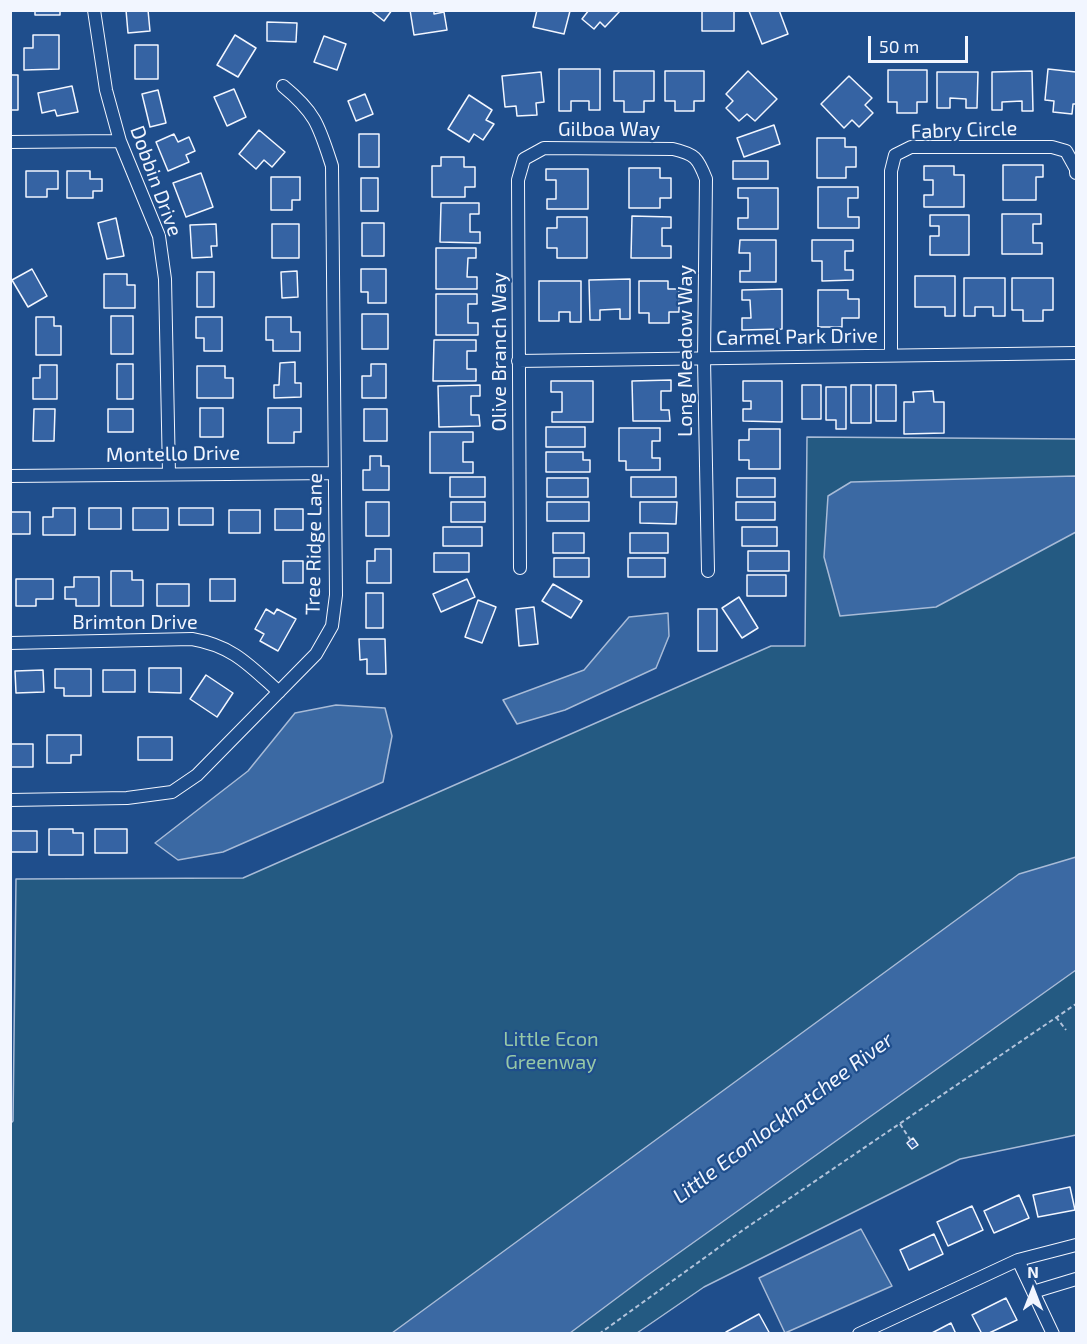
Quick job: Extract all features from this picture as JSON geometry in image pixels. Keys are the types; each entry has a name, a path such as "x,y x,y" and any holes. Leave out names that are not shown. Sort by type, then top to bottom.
{"street":[{"name":"Dobbin Drive","path":"94,10 106,90 120,141 159,236 165,279 169,474"},
{"name":"Tree Ridge Lane","path":"10,800 127,798 172,792 197,775 316,654 332,626 336,596 332,166 313,114 283,86"},
{"path":"10,142 120,141"},
{"name":"Fabry Circle","path":"891,354 891,171 895,155 911,147 1052,147 1066,151 1077,173"},
{"name":"Gilboa Way","path":"544,148 673,149"},
{"name":"Olive Branch Way","path":"520,568 518,180 524,159 544,148"},
{"name":"Long Meadow Way","path":"673,149 690,153 699,162 706,179 704,359 708,571"},
{"name":"Carmel Park Drive","path":"518,360 1077,353"},
{"name":"Montello Drive","path":"10,476 335,473"},
{"name":"Brimton Drive","path":"10,643 192,639 213,643 236,654 279,692"},
{"path":"859,1334 1018,1260 1077,1245"},
{"path":"1018,1260 1053,1334"},
{"path":"1033,1292 1077,1279"}],"path":[{"path":"599,1334 743,1230 1077,1004"},
{"path":"1056,1017 1066,1030"},
{"path":"900,1125 913,1144"}],"green space":[{"name":"Little Econ Greenway","path":"807,437 1076,439 1076,1135 960,1159 704,1287 637,1333 11,1334 10,1124 13,1121 16,879 243,878 771,646 805,646"}],"water":[{"path":"1076,476 1076,532 936,607 840,616 824,557 828,496 851,482"},
{"path":"668,613 669,636 656,668 565,710 517,724 503,700 584,670 629,617"},
{"path":"336,705 385,708 392,736 383,782 223,852 178,860 155,843 248,771 295,713"},
{"name":"Little Econlockhatchee River","path":"1076,857 1076,970 570,1333 392,1333 1019,874"},
{"path":"861,1229 892,1286 785,1333 759,1278"}],"building":[{"path":"35,10 60,10 60,15 35,15"},
{"path":"126,10 148,10 150,31 128,33"},
{"path":"370,10 392,10 384,21"},
{"path":"410,10 434,10 434,14 444,12 447,30 414,35"},
{"path":"537,10 570,11 564,34 533,27"},
{"path":"589,10 620,11 605,27 600,22 594,29 582,19"},
{"path":"702,10 734,10 734,31 702,31"},
{"path":"779,10 788,34 762,44 749,11"},
{"path":"267,22 297,23 296,42 267,41"},
{"path":"33,35 59,35 59,69 24,70 24,48 33,48"},
{"path":"235,35 256,48 238,77 217,65"},
{"path":"324,36 346,44 337,70 314,62"},
{"path":"135,45 158,45 158,79 135,79"},
{"path":"559,69 600,69 600,110 589,110 589,101 571,101 571,111 559,111"},
{"path":"1048,69 1076,72 1076,104 1073,104 1072,114 1053,112 1054,101 1045,100"},
{"path":"888,70 927,70 927,102 917,102 917,113 897,113 897,102 888,102"},
{"path":"614,71 654,71 654,101 644,101 644,112 624,112 624,101 614,101"},
{"path":"665,71 704,71 704,101 694,101 694,111 675,111 675,101 665,101"},
{"path":"748,71 777,99 755,121 747,114 739,121 726,108 733,101 726,94"},
{"path":"1032,71 1033,111 1022,111 1022,101 1002,102 1002,110 992,110 992,72"},
{"path":"541,72 544,102 536,103 537,115 517,116 516,106 505,107 502,76"},
{"path":"937,72 978,72 977,108 966,108 966,99 950,98 950,108 937,108"},
{"path":"10,75 18,75 18,110 10,110"},
{"path":"849,76 872,98 865,105 873,113 859,127 852,120 844,128 821,104"},
{"path":"72,86 78,112 57,116 55,110 42,113 38,93"},
{"path":"234,89 246,117 227,126 214,97"},
{"path":"158,90 166,123 150,127 142,94"},
{"path":"365,94 373,114 356,121 348,101"},
{"path":"469,95 492,110 486,120 494,124 483,140 474,134 469,142 448,129"},
{"path":"774,125 780,144 744,157 737,138"},
{"path":"259,130 285,152 272,167 264,160 256,169 239,154"},
{"path":"174,134 178,142 189,137 195,151 186,155 189,162 168,171 156,142"},
{"path":"359,134 379,134 379,167 359,167"},
{"path":"817,138 845,138 845,147 856,147 856,167 846,167 846,178 817,178"},
{"path":"441,157 464,157 464,167 475,167 475,187 465,187 465,197 432,197 432,166 441,166"},
{"path":"733,161 768,161 768,179 733,179"},
{"path":"1003,165 1043,165 1043,177 1036,177 1036,200 1003,200"},
{"path":"924,166 954,166 954,175 964,175 964,207 924,207 924,195 933,195 933,180 924,180"},
{"path":"629,168 660,168 660,178 671,178 671,198 660,198 660,208 629,208"},
{"path":"546,169 588,169 588,209 547,209 547,199 556,199 556,180 546,180"},
{"path":"26,171 58,171 58,189 47,189 47,197 26,197"},
{"path":"67,171 90,171 90,179 102,179 102,191 93,191 93,198 67,198"},
{"path":"201,173 213,207 186,217 173,183"},
{"path":"271,177 300,177 300,200 292,200 292,210 271,210"},
{"path":"361,178 378,178 378,211 361,211"},
{"path":"818,187 858,187 858,198 848,198 848,217 859,217 859,228 818,228"},
{"path":"738,188 778,188 778,229 738,229 738,218 748,218 748,198 738,198"},
{"path":"441,203 479,203 479,214 470,214 470,232 480,232 480,243 440,242"},
{"path":"1002,214 1041,214 1041,224 1033,224 1033,243 1042,243 1042,254 1002,254"},
{"path":"930,215 969,215 969,255 930,255 930,236 939,236 939,226 930,226"},
{"path":"632,216 671,217 671,228 662,228 662,246 671,246 671,258 631,258"},
{"path":"557,217 587,217 587,258 557,258 557,248 547,248 547,228 557,228"},
{"path":"116,218 124,256 107,259 98,223"},
{"path":"362,223 384,223 384,256 362,256"},
{"path":"216,224 217,246 211,246 212,257 192,258 190,225"},
{"path":"272,224 299,224 299,258 272,258"},
{"path":"740,240 776,240 776,282 740,282 740,271 750,271 750,253 739,253"},
{"path":"812,240 853,240 853,251 845,251 845,270 853,270 853,280 822,281 822,261 812,261"},
{"path":"436,248 476,248 476,258 468,258 467,277 477,277 477,289 436,289"},
{"path":"32,269 47,296 28,307 12,280"},
{"path":"361,269 386,269 386,303 368,303 368,292 361,292"},
{"path":"297,271 298,297 282,298 281,272"},
{"path":"197,272 214,272 214,307 197,307"},
{"path":"104,274 127,274 127,285 135,285 135,308 104,308"},
{"path":"915,276 955,276 955,316 945,316 945,307 915,307"},
{"path":"964,278 1005,278 1005,316 993,316 993,307 975,307 975,316 964,316"},
{"path":"1012,278 1053,278 1053,310 1043,310 1043,321 1023,321 1023,310 1012,310"},
{"path":"630,279 630,319 620,319 620,309 600,310 600,320 590,320 589,280"},
{"path":"539,281 581,281 581,322 570,322 570,312 559,312 559,321 539,321"},
{"path":"639,281 668,281 668,289 679,289 679,312 669,312 669,323 649,323 649,313 639,313"},
{"path":"782,289 782,329 742,330 742,318 751,318 750,300 742,300 742,290"},
{"path":"818,290 848,290 848,299 859,299 859,318 842,318 842,327 818,327"},
{"path":"436,294 477,294 477,304 468,304 468,323 478,323 478,335 436,335"},
{"path":"362,314 388,314 388,349 362,349"},
{"path":"111,316 133,316 133,354 111,354"},
{"path":"36,317 54,317 54,326 61,326 61,355 36,355"},
{"path":"196,317 222,317 222,351 204,351 204,338 196,338"},
{"path":"266,317 291,317 291,332 300,332 300,351 273,351 273,340 266,340"},
{"path":"434,340 476,340 476,351 467,351 467,369 476,369 476,381 433,381"},
{"path":"295,362 295,383 301,383 301,397 274,398 274,385 279,385 280,363"},
{"path":"117,364 133,364 133,399 117,399"},
{"path":"371,364 386,364 386,398 362,398 362,376 371,376"},
{"path":"40,365 57,365 57,399 33,399 33,378 40,378"},
{"path":"197,366 225,366 225,378 233,378 233,398 197,398"},
{"path":"671,380 671,391 661,391 661,410 669,410 670,421 633,421 632,381"},
{"path":"551,381 593,381 593,422 552,422 552,412 562,412 562,392 551,392"},
{"path":"743,381 782,381 782,422 743,421 743,409 751,409 751,401 743,401"},
{"path":"480,385 480,396 471,396 471,415 479,415 480,426 439,427 438,386"},
{"path":"802,385 821,385 821,419 802,419"},
{"path":"851,385 871,385 871,423 851,423"},
{"path":"876,385 896,385 896,421 876,421"},
{"path":"826,387 846,387 846,429 836,429 836,420 826,420"},
{"path":"933,391 934,402 944,402 944,433 904,434 904,402 914,402 913,392"},
{"path":"200,408 223,408 223,437 200,437"},
{"path":"268,408 301,408 301,432 294,432 294,443 268,443"},
{"path":"34,409 55,409 54,441 33,441"},
{"path":"108,409 133,409 133,432 108,432"},
{"path":"364,409 387,409 387,441 364,441"},
{"path":"546,427 585,427 585,447 546,447"},
{"path":"619,428 660,428 660,441 652,441 652,458 660,458 660,470 626,470 626,461 619,461"},
{"path":"749,429 780,429 780,469 749,469 749,460 739,460 739,440 749,440"},
{"path":"430,432 473,432 473,442 463,442 463,462 473,462 473,473 430,473"},
{"path":"546,452 583,452 583,460 590,460 590,472 546,472"},
{"path":"370,456 381,456 381,466 389,466 389,490 363,490 363,470 370,470"},
{"path":"450,477 485,477 485,497 450,497"},
{"path":"631,477 676,477 676,497 631,497"},
{"path":"547,478 588,478 588,497 547,497"},
{"path":"737,478 775,478 775,497 737,497"},
{"path":"366,502 389,502 389,536 366,536"},
{"path":"451,502 485,502 485,522 451,522"},
{"path":"547,502 589,502 589,521 547,521"},
{"path":"640,502 677,502 676,524 640,523"},
{"path":"736,502 775,502 775,520 736,520"},
{"path":"53,508 75,508 75,535 43,535 43,517 53,517"},
{"path":"89,508 121,508 121,529 89,529"},
{"path":"133,508 168,508 168,530 133,530"},
{"path":"179,508 213,508 213,525 179,525"},
{"path":"275,509 303,509 303,530 275,530"},
{"path":"229,510 260,510 260,533 229,533"},
{"path":"10,512 30,512 30,534 10,534"},
{"path":"443,527 482,527 482,546 443,546"},
{"path":"742,527 777,527 777,546 742,546"},
{"path":"553,533 584,533 584,553 553,553"},
{"path":"630,533 668,533 668,553 630,553"},
{"path":"375,549 391,549 391,583 367,583 367,561 375,561"},
{"path":"748,551 789,551 789,571 748,571"},
{"path":"434,553 469,553 469,572 434,572"},
{"path":"554,558 589,558 589,577 554,577"},
{"path":"628,558 665,558 665,577 628,577"},
{"path":"283,561 303,561 303,583 283,583"},
{"path":"111,571 132,571 132,580 143,580 143,606 111,606"},
{"path":"747,575 786,575 786,596 747,596"},
{"path":"74,577 99,577 99,606 76,606 76,599 65,599 65,587 74,587"},
{"path":"16,579 53,579 53,599 36,599 36,606 16,606"},
{"path":"210,579 235,579 235,601 210,601"},
{"path":"467,579 475,597 441,612 433,594"},
{"path":"157,584 189,584 189,606 157,606"},
{"path":"553,584 582,601 571,618 542,601"},
{"path":"366,593 383,593 383,628 366,628"},
{"path":"739,597 758,628 742,638 722,608"},
{"path":"478,600 496,607 482,643 465,637"},
{"path":"534,607 538,644 519,646 516,609"},
{"path":"266,609 274,614 277,609 296,619 278,651 260,641 264,634 255,629"},
{"path":"698,609 717,609 717,651 698,651"},
{"path":"359,639 385,639 386,674 367,674 367,659 360,660"},
{"path":"149,668 181,668 181,693 149,692"},
{"path":"55,669 91,669 91,696 64,696 64,688 55,688"},
{"path":"43,670 44,692 16,693 15,671"},
{"path":"103,670 135,670 135,692 103,692"},
{"path":"206,675 233,693 217,717 190,699"},
{"path":"47,735 81,735 81,755 71,755 71,763 47,763"},
{"path":"138,737 172,737 172,760 138,760"},
{"path":"10,744 33,744 33,767 10,767"},
{"path":"49,829 73,829 73,833 83,833 83,855 49,855"},
{"path":"95,829 127,829 127,853 95,853"},
{"path":"10,831 37,831 37,852 10,852"},
{"path":"913,1138 918,1145 912,1149 907,1143"},
{"path":"1070,1187 1075,1210 1038,1217 1033,1195"},
{"path":"1019,1195 1029,1218 994,1233 984,1211"},
{"path":"972,1206 983,1230 948,1246 937,1222"},
{"path":"934,1234 943,1254 909,1270 900,1250"},
{"path":"1006,1298 1017,1320 987,1334 982,1334 972,1315"},
{"path":"759,1314 770,1334 727,1334 726,1332"},
{"path":"951,1323 956,1334 930,1334"}]}
